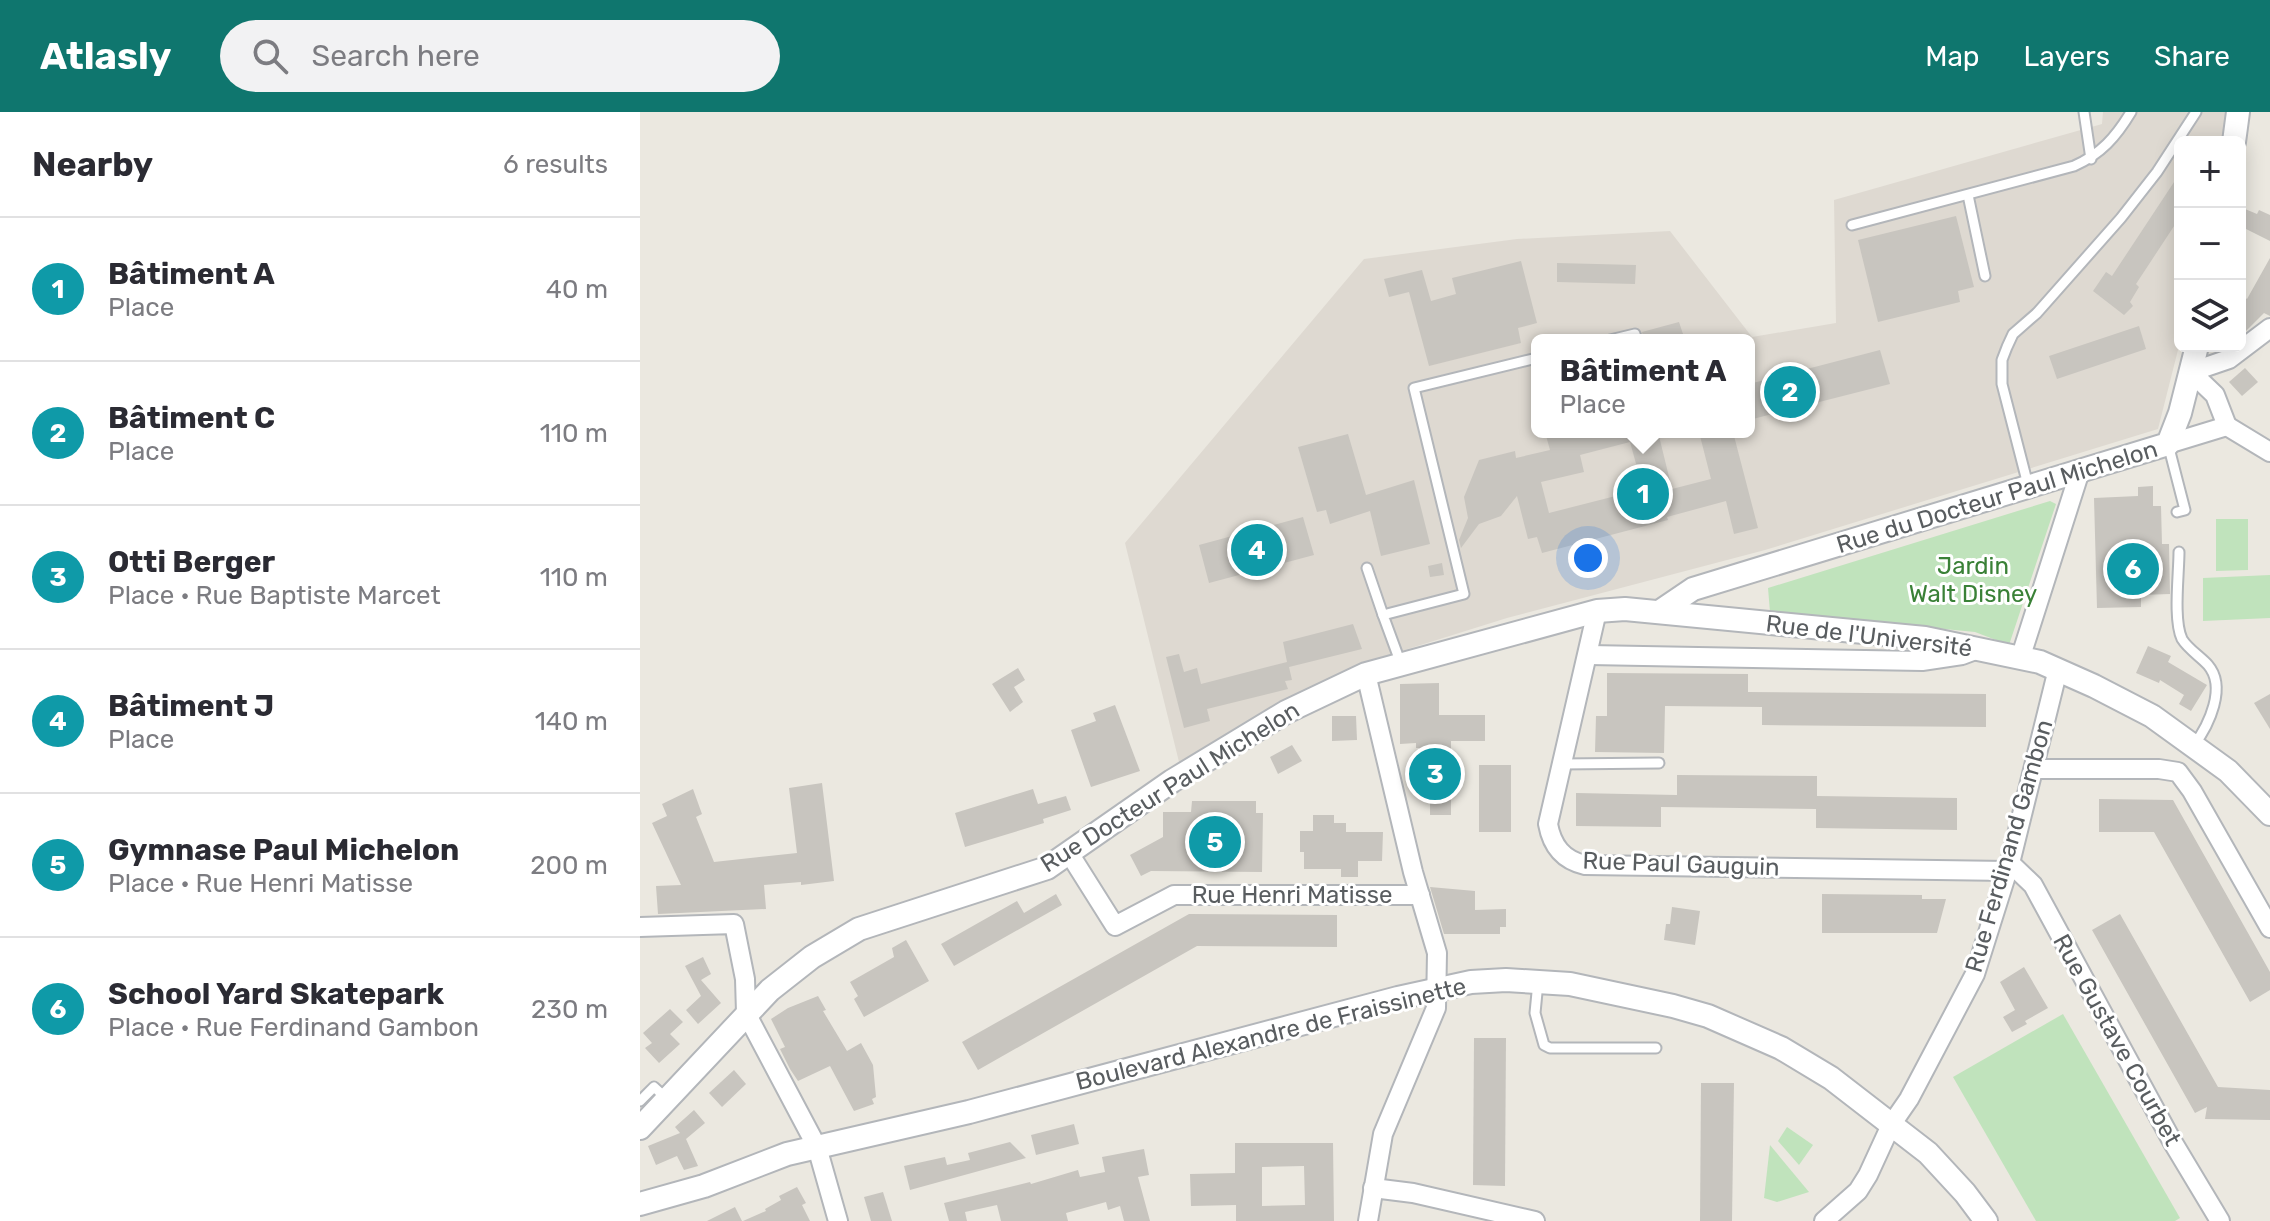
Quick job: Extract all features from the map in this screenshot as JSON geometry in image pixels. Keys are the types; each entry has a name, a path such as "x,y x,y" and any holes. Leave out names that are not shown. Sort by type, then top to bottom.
{"street":[{"path":"2235,136 2238,112"},
{"path":"2191,372 2229,359 2270,328"},
{"path":"2168,444 2180,413 2196,352"},
{"path":"2191,372 2215,395 2227,426 2270,452"},
{"name":"Rue du Docteur Paul Michelon","path":"1659,612 1693,589 2227,426"},
{"path":"2020,659 2080,471"},
{"name":"Rue du Docteur Paul Michelon","path":"1689,614 1720,583"},
{"name":"Rue Docteur Paul Michelon","path":"746,1013 812,957 859,929 1047,868 1172,781 1286,712 1366,674 1597,611 1625,609 1659,612"},
{"name":"Rue Paul Gauguin","path":"1597,611 1548,824 1554,844 1573,862 1585,865 2008,867"},
{"name":"Rue de l'Université","path":"1659,612 1925,638 2058,669 2152,716 2228,771 2270,814"},
{"path":"1589,655 1922,661 1962,655 1978,649"},
{"name":"Rue Ferdinand Gambon","path":"1824,1221 1858,1191 1975,974 2035,769 2058,669"},
{"path":"1366,674 1437,953 1436,1008 1383,1134 1368,1221"},
{"path":"2035,769 2159,769 2178,772 2192,791 2270,928"},
{"name":"Rue Henri Matisse","path":"1069,853 1115,926 1174,895 1420,895"},
{"name":"Rue Gustave Courbet","path":"2008,867 2033,885 2172,1141 2220,1221"},
{"path":"640,927 734,924 745,979 746,1013 817,1147 838,1221"},
{"name":"Boulevard Alexandre de Fraissinette","path":"640,1204 704,1186 787,1154 969,1112 1199,1049 1437,990 1471,982 1538,982 1570,984 1708,1016 1800,1059 1831,1078 1928,1153 1986,1221"},
{"path":"640,1128 746,1013"},
{"path":"1373,1188 1413,1193 1535,1221"}],"lane":[{"path":"2084,112 2091,159"},
{"path":"1852,225 2074,166 2091,159 2114,139 2131,112"},
{"path":"2029,488 2002,384 2002,360 2007,347 2013,334 2037,313 2121,218 2174,148 2196,112"},
{"path":"1968,195 1985,276"},
{"path":"1383,615 1464,594 1414,388 1531,359"},
{"path":"2168,444 2185,510 2177,512"},
{"path":"2179,552 2179,623 2183,640 2211,669 2217,690 2205,731 2194,745"},
{"path":"1367,568 1401,664"},
{"path":"1562,764 1659,763"},
{"path":"1538,982 1535,1013 1544,1045 1550,1048 1656,1048"},
{"path":"640,1101 654,1087 667,1099"}],"shaded area":[{"path":"2103,112 2230,112 2228,136 2174,136 2174,352 2177,352 2158,429 1765,550 1507,618 1360,664 1180,766 1125,543 1364,259 1517,239 1670,231 1750,334 1531,334 1531,438 1755,438 1755,336 1836,323 1834,200 2102,124"}],"green space":[{"name":"Jardin Walt Disney","path":"2050,501 2056,504 2009,645 1975,632 1770,612 1768,588"},
{"path":"2216,519 2248,519 2248,570 2216,571"},
{"path":"2270,575 2270,618 2203,621 2203,578"},
{"path":"2063,1014 2180,1218 2175,1221 2036,1221 1953,1077"},
{"path":"1787,1127 1813,1145 1799,1165 1778,1141"},
{"path":"1770,1145 1809,1192 1777,1202 1764,1198"}],"building":[{"path":"2174,182 2174,226 2136,284 2139,287 2130,302 2133,306 2124,315 2093,291 2106,272 2112,276"},
{"path":"2246,209 2270,215 2270,241 2246,229"},
{"path":"1956,216 1974,287 1958,291 1960,302 1878,322 1858,240"},
{"path":"2270,258 2270,316 2264,313 2246,331 2247,299"},
{"path":"1521,261 1537,323 1518,328 1521,343 1429,366 1409,292 1389,297 1384,279 1422,270 1431,301 1456,294 1452,278"},
{"path":"1557,263 1636,265 1635,284 1557,282"},
{"path":"1679,322 1683,334 1642,334"},
{"path":"2139,326 2146,349 2057,379 2049,356"},
{"path":"1880,350 1890,384 1755,418 1755,382"},
{"path":"2245,368 2258,382 2242,396 2229,382"},
{"path":"1348,434 1366,495 1414,480 1430,544 1381,556 1370,511 1330,524 1326,510 1317,512 1298,447"},
{"path":"1547,438 1659,438 1672,489 1711,479 1701,438 1735,438 1758,528 1734,534 1726,501 1667,517 1668,520 1542,553 1537,537 1528,539 1517,496 1501,516 1479,524 1461,548 1459,540 1468,518 1464,497 1479,460 1515,451 1516,458 1550,450","holes":["1630,442 1643,489 1549,513 1541,482 1584,472 1580,455"]},
{"path":"2153,486 2153,506 2161,506 2162,544 2169,544 2170,594 2141,595 2141,607 2097,608 2094,498 2138,496 2138,487"},
{"path":"1303,517 1314,555 1209,583 1199,545"},
{"path":"1442,563 1444,575 1430,577 1428,566"},
{"path":"1353,624 1362,649 1289,667 1292,680 1285,681 1288,689 1207,709 1210,721 1184,728 1166,657 1179,654 1184,672 1197,668 1201,684 1287,662 1283,642"},
{"path":"2148,646 2171,656 2168,662 2207,685 2191,711 2179,704 2184,695 2160,680 2159,683 2136,673"},
{"path":"1018,668 1025,680 1014,687 1023,702 1010,712 992,684"},
{"path":"1607,673 1748,674 1748,692 1986,694 1986,727 1762,725 1762,707 1665,706 1664,753 1595,752 1596,716 1607,716"},
{"path":"1439,683 1439,715 1485,715 1485,741 1451,741 1451,815 1430,815 1430,799 1419,799 1419,748 1416,748 1416,743 1400,744 1400,684"},
{"path":"2270,694 2270,729 2254,703"},
{"path":"1115,705 1140,771 1091,787 1071,730 1096,721 1093,713"},
{"path":"1332,716 1356,716 1357,740 1332,741"},
{"path":"1292,745 1302,761 1278,774 1270,757"},
{"path":"1479,765 1511,765 1511,832 1479,832"},
{"path":"1677,775 1817,776 1817,796 1957,798 1957,830 1816,828 1816,809 1661,807 1661,827 1576,826 1576,793 1677,795"},
{"path":"822,783 834,881 764,885 766,909 658,914 656,886 681,885 652,823 667,816 662,804 693,789 702,814 696,817 714,862 797,853 789,788"},
{"path":"1033,789 1038,804 1066,796 1071,810 1043,819 1044,823 965,847 955,813"},
{"path":"2099,799 2173,800 2270,972 2270,990 2250,1002 2154,832 2099,832"},
{"path":"1192,801 1256,801 1256,813 1263,813 1262,872 1151,871 1141,876 1130,855 1163,837 1163,812 1191,812"},
{"path":"1313,815 1334,815 1334,823 1346,823 1346,832 1383,832 1382,861 1358,861 1358,877 1341,877 1341,869 1304,869 1300,831 1313,831"},
{"path":"1430,887 1475,891 1475,910 1506,909 1506,927 1500,927 1500,934 1444,934"},
{"path":"1056,894 1062,905 954,966 941,944 1017,901 1024,913"},
{"path":"1822,894 1922,895 1922,899 1946,899 1937,933 1822,933"},
{"path":"1672,907 1700,911 1695,945 1664,940"},
{"path":"1189,914 1337,915 1337,947 1197,946 978,1070 962,1042"},
{"path":"2120,914 2218,1087 2270,1090 2270,1120 2205,1119 2207,1107 2195,1113 2092,930"},
{"path":"906,940 929,981 864,1017 854,999 858,996 850,982 894,957 892,948"},
{"path":"703,957 711,974 701,980 721,1003 698,1024 686,1010 701,996 685,966"},
{"path":"2024,967 2048,1008 2012,1032 2003,1017 2015,1010 2000,982"},
{"path":"818,996 826,1010 823,1011 847,1051 861,1043 873,1065 874,1104 854,1111 830,1066 798,1081 790,1069 780,1049 785,1047 771,1019 788,1008"},
{"path":"670,1009 683,1022 670,1034 680,1044 659,1063 645,1048 652,1043 643,1033"},
{"path":"1474,1038 1506,1038 1505,1186 1473,1185"},
{"path":"734,1070 746,1084 722,1107 709,1093"},
{"path":"1701,1083 1734,1083 1732,1221 1700,1221"},
{"path":"694,1110 705,1123 686,1139 698,1166 684,1170 677,1156 656,1165 648,1146 680,1133 675,1127"},
{"path":"1074,1124 1079,1144 1036,1155 1031,1135"},
{"path":"1010,1142 1026,1158 910,1190 904,1166 945,1157 947,1165 970,1160 968,1153"},
{"path":"1235,1143 1333,1143 1334,1221 1236,1221 1236,1205 1191,1206 1190,1174 1235,1173","holes":["1304,1166 1305,1205 1262,1206 1262,1167"]},
{"path":"1144,1149 1149,1175 1138,1177 1150,1221 1124,1221 1120,1206 1108,1210 1106,1202 1066,1213 1068,1221 1001,1221 997,1205 965,1212 967,1221 949,1221 944,1203 1078,1170 1080,1177 1105,1172 1102,1157"},
{"path":"797,1187 806,1203 802,1205 810,1221 743,1221 766,1211 781,1200 779,1196"},
{"path":"883,1192 892,1221 871,1221 864,1197"},
{"path":"735,1207 742,1221 707,1221"}],"place":[{"name":"Bâtiment C","path":"1790,392"},
{"name":"Bâtiment A","path":"1643,494"},
{"name":"Bâtiment J","path":"1257,550"},
{"name":"School Yard Skatepark","path":"2133,569"},
{"name":"Otti Berger","path":"1435,774"},
{"name":"Gymnase Paul Michelon","path":"1215,842"}]}
